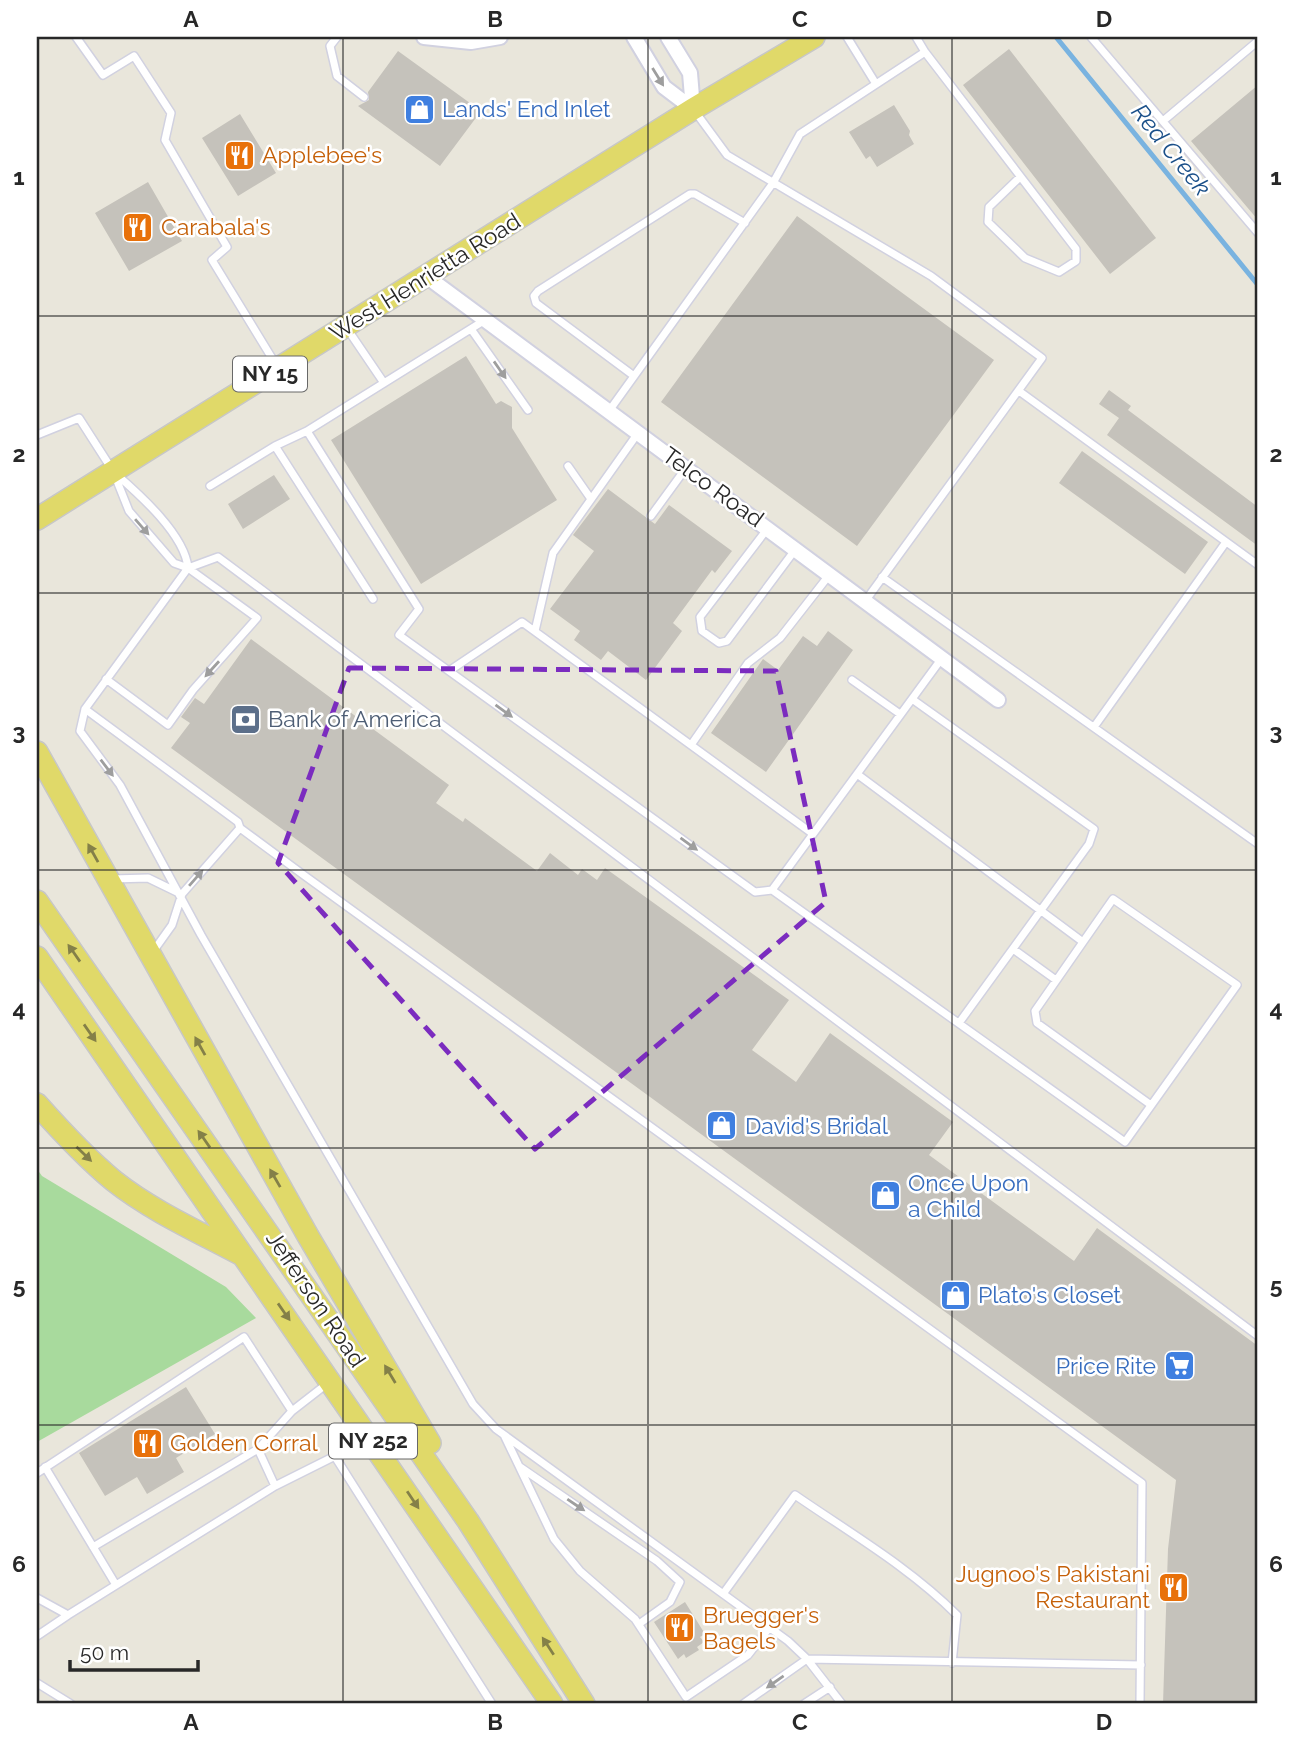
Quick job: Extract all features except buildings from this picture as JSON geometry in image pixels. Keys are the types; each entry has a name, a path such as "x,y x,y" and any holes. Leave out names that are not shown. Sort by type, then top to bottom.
{"main road":[{"name":"West Henrietta Road","path":"37,519 693,109 814,37"},
{"path":"37,752 308,1236 446,1469 468,1521"},
{"name":"Jefferson Road","path":"37,901 468,1521 584,1704"},
{"name":"Jefferson Road","path":"37,957 552,1704"},
{"path":"37,1104 82,1153 116,1183 173,1218 245,1256"}],"street":[{"path":"424,37 471,42 500,37"},
{"path":"634,37 664,87 693,109"},
{"path":"668,37 690,73 693,109"},
{"name":"Telco Road","path":"426,276 999,700"}],"lane":[{"path":"76,37 103,75 134,56 171,113 165,140 227,247 212,260 278,368"},
{"path":"337,37 330,47 337,76 364,97"},
{"path":"847,37 876,84"},
{"path":"916,37 1076,248 1076,261 1059,272 1025,258 988,222 989,207 1020,177"},
{"path":"1091,37 1258,233"},
{"path":"1163,121 1258,41"},
{"path":"609,411 774,183 800,134 925,52"},
{"path":"693,109 727,155 931,276 1042,358 866,600"},
{"path":"634,376 536,303 534,296 690,194 695,194 745,223"},
{"path":"210,486 275,446 307,431 485,320"},
{"path":"345,327 384,383"},
{"path":"471,329 528,410"},
{"path":"1018,391 1258,565"},
{"path":"37,435 79,418 113,471 129,511 174,563 188,568 257,618 193,690 167,725 106,679"},
{"path":"307,431 419,609 399,635 755,892 772,890 1125,1142 1237,985 1113,899 1035,1011 1037,1023 1151,1105"},
{"path":"535,631 553,553 638,432"},
{"path":"275,446 373,599"},
{"path":"568,466 591,499"},
{"path":"651,516 687,468"},
{"path":"113,471 145,499 187,554 188,568"},
{"path":"768,528 700,617 702,631 719,643 727,641 796,548"},
{"path":"1094,727 1226,542"},
{"path":"842,1704 807,1659 769,1628 504,1434 473,1404 201,935 120,785 80,731 85,709 188,568 218,557 1258,1336"},
{"path":"691,745 748,663 780,638 830,573"},
{"path":"882,577 1258,844"},
{"path":"449,671 522,622 813,834"},
{"path":"772,890 942,657"},
{"path":"852,680 900,714"},
{"path":"912,699 1094,829 1089,844 959,1023"},
{"path":"85,709 239,825 1142,1483 1140,1704"},
{"path":"857,774 1083,942"},
{"path":"149,956 172,925 181,894 239,825"},
{"path":"107,880 148,878 181,894"},
{"path":"1013,949 1056,980"},
{"path":"37,1473 244,1337 292,1411"},
{"path":"93,1547 258,1449 292,1411 331,1381"},
{"path":"504,1434 554,1539 580,1571 639,1624 686,1697 748,1655 769,1628"},
{"path":"37,1636 275,1486 371,1438"},
{"path":"258,1449 275,1486"},
{"path":"334,1455 492,1704"},
{"path":"45,1467 116,1585"},
{"path":"519,1467 657,1561 680,1583 670,1602 639,1624"},
{"path":"723,1594 795,1495 904,1570 957,1615 953,1663"},
{"path":"37,1598 68,1615"},
{"path":"743,1704 807,1659 1140,1665"},
{"path":"37,1684 71,1704"},
{"path":"804,1704 830,1687"}],"highlighted area":[{"path":"349,668 776,671 826,902 535,1149 278,863"}],"green space":[{"path":"37,1169 42,1176 226,1287 256,1318 37,1442"}],"waterway":[{"name":"Red Creek","path":"1056,37 1258,285"}],"place":[{"name":"Lands' End Inlet","path":"419,109"},
{"name":"Applebee's","path":"239,155"},
{"name":"Carabala's","path":"138,227"},
{"name":"Bank of America","path":"245,719"},
{"name":"David's Bridal","path":"722,1126"},
{"name":"Once Upon a Child","path":"885,1196"},
{"name":"Plato's Closet","path":"955,1295"},
{"name":"Price Rite","path":"1179,1366"},
{"name":"Golden Corral","path":"147,1443"},
{"name":"Jugnoo's Pakistani Restaurant","path":"1173,1587"},
{"name":"Bruegger's Bagels","path":"680,1628"}]}
